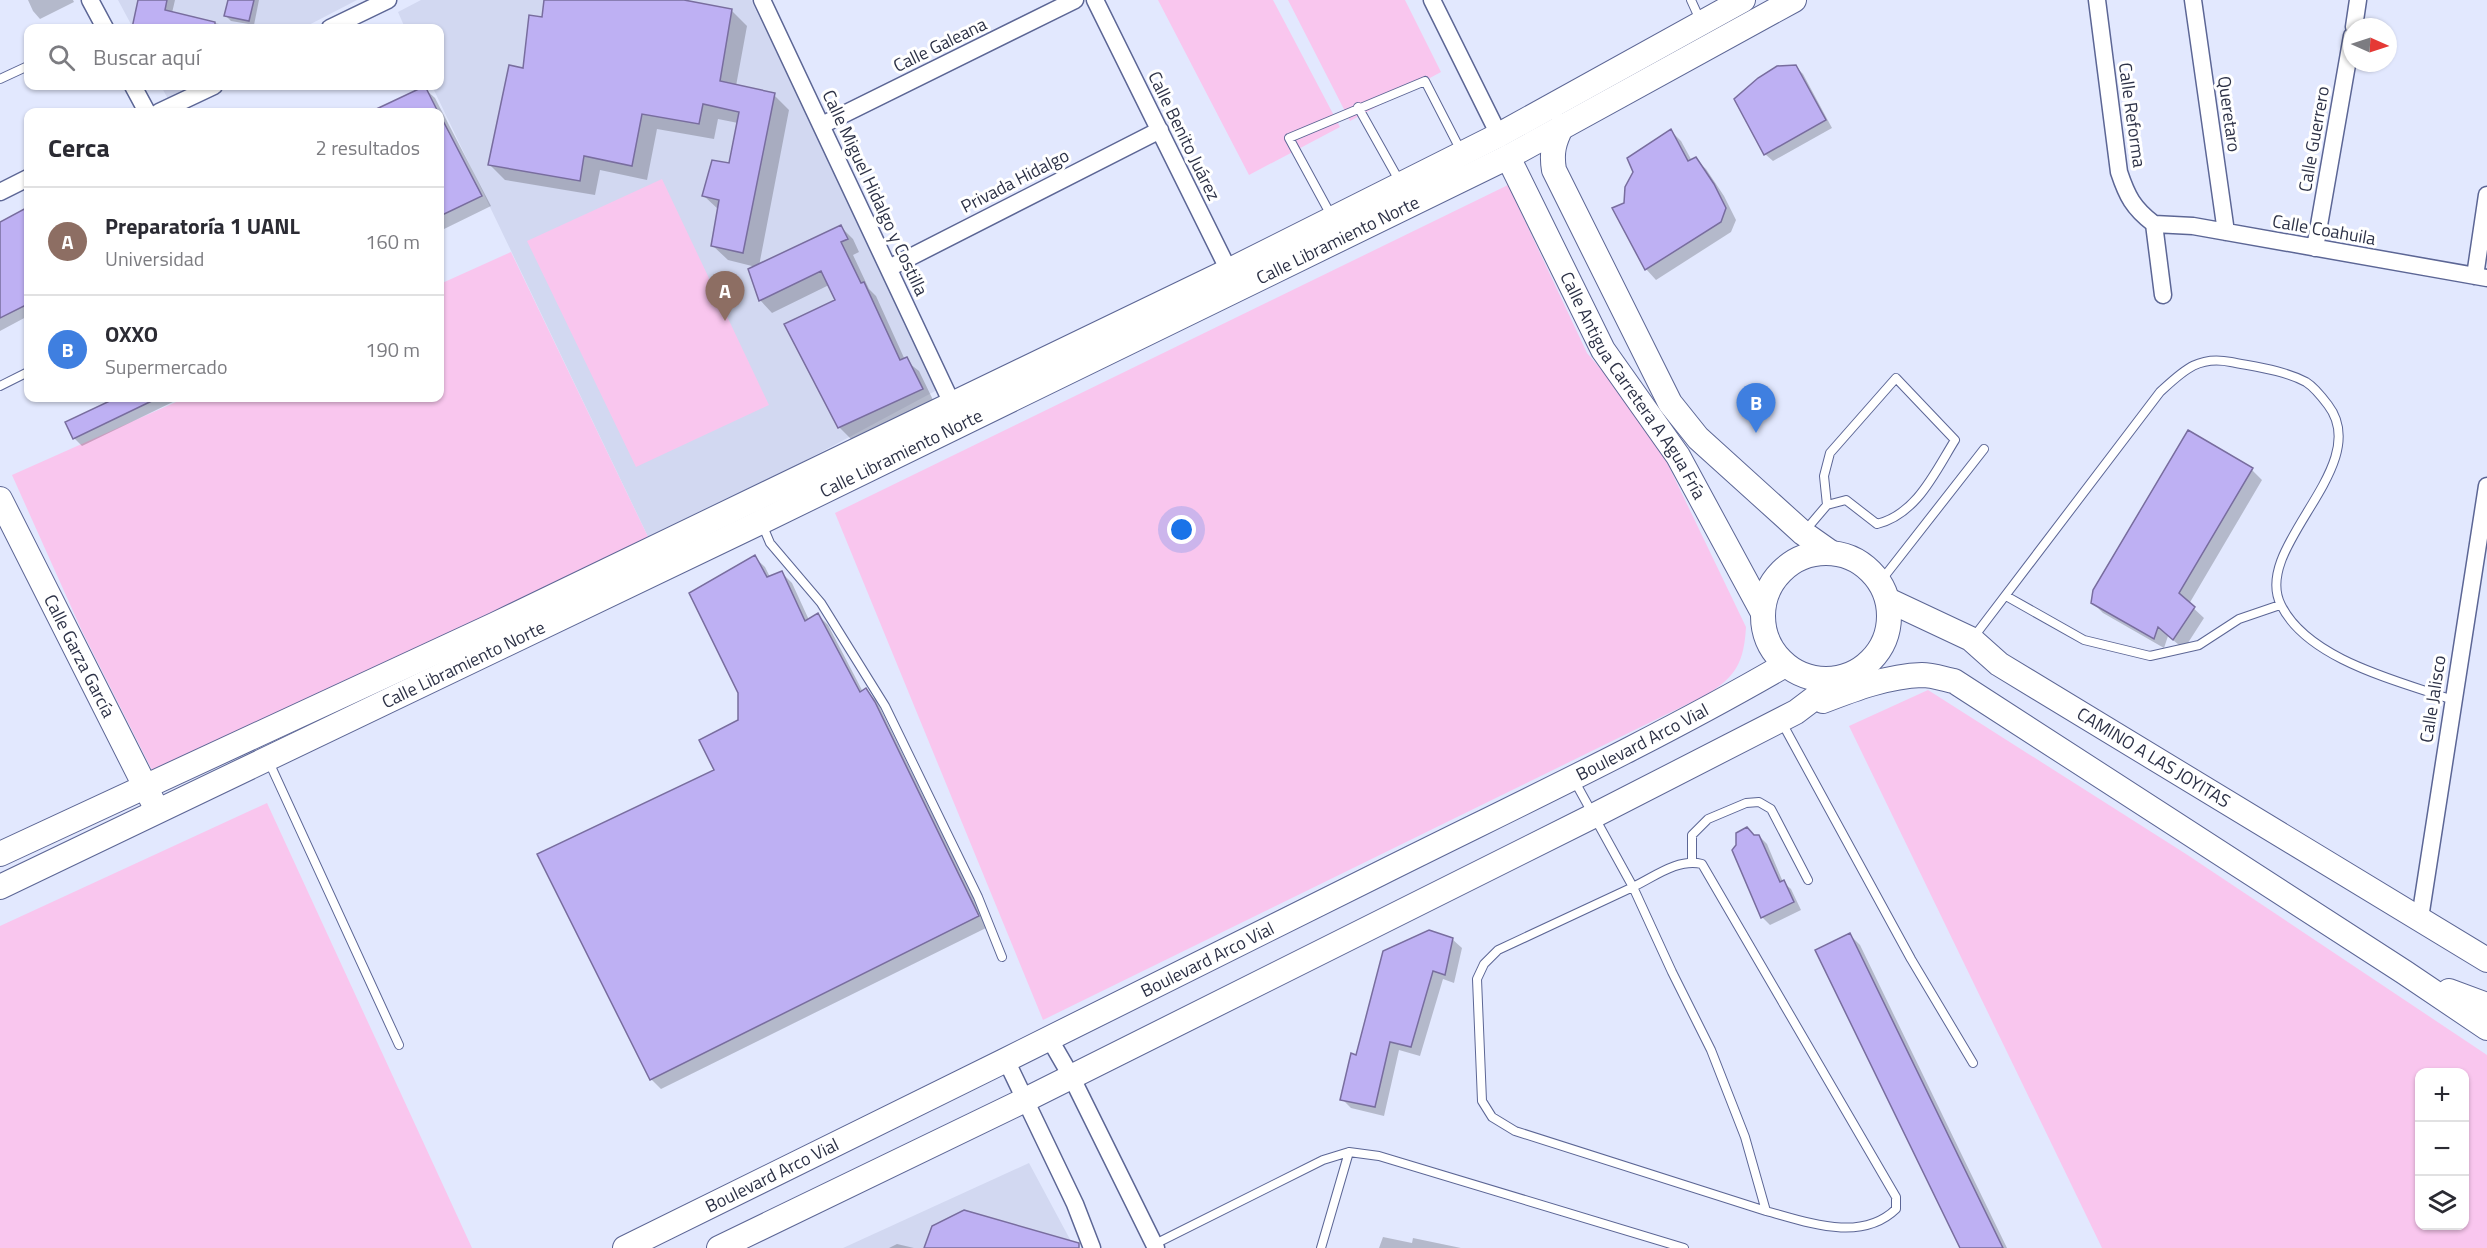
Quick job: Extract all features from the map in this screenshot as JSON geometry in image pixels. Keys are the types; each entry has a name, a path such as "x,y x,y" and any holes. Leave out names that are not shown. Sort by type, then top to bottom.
{"street":[{"path":"90,0 103,24"},
{"path":"338,24 388,0"},
{"name":"Calle Miguel Hidalgo y Costilla","path":"762,0 957,414"},
{"name":"Calle Galeana","path":"822,124 1074,0"},
{"name":"Calle Benito Juárez","path":"1095,0 1234,279"},
{"path":"1432,0 1504,146 1623,362 1670,403"},
{"name":"Calle Libramiento Norte","path":"0,854 957,414 1234,279 1504,146 1743,0"},
{"name":"Calle Libramiento Norte","path":"1234,279 1333,218 1461,152 1504,146 1562,126 1794,0"},
{"name":"Calle Reforma","path":"2097,0 2119,172 2127,194 2139,212 2154,224"},
{"name":"Queretaro","path":"2193,0 2226,232"},
{"path":"2355,18 2358,0"},
{"name":"Calle Guerrero","path":"2315,248 2346,72"},
{"path":"135,90 145,108"},
{"path":"167,108 206,90"},
{"path":"1562,126 1551,154 1554,170 1670,403"},
{"name":"Privada Hidalgo","path":"889,268 1160,130"},
{"name":"Calle Antigua Carretera A Agua Fría","path":"1504,146 1603,350 1678,456 1762,611"},
{"path":"0,192 24,180"},
{"path":"2481,277 2487,195"},
{"path":"2154,224 2163,295"},
{"name":"Calle Coahuila","path":"2154,224 2184,224 2481,277"},
{"name":"Calle Antigua Carretera A Agua Fría","path":"1670,403 1698,438 1803,533 1830,552"},
{"name":"Calle Libramiento Norte","path":"0,887 761,522 957,414"},
{"name":"Calle Jalisco","path":"2420,918 2487,486"},
{"name":"Calle Garza García","path":"0,499 158,812"},
{"path":"1788,716 1841,678 1860,670 1867,664 1885,640 1889,620 1884,591 1867,567 1850,556 1830,552 1811,553 1792,561 1777,574 1767,592 1762,611 1764,631 1772,650 1785,665 1802,675 1821,680 1841,678"},
{"name":"CAMINO A LAS JOYITAS","path":"1884,591 1971,639 1999,664 2487,960"},
{"name":"Boulevard Arco Vial","path":"624,1248 1572,777 1740,692 1785,665"},
{"path":"719,1248 1025,1100 1788,716 1852,690 1901,677 1924,675 1954,681 2487,1028"},
{"path":"316,708 326,730"},
{"path":"2418,981 2487,1005"},
{"path":"1049,1038 1071,1076 1152,1247"},
{"path":"1006,1060 1075,1204 1092,1248"}],"lane":[{"path":"1690,0 1702,23"},
{"path":"0,79 24,68"},
{"path":"1333,218 1289,138 1358,107 1425,81 1461,152"},
{"path":"1358,107 1401,183"},
{"path":"1971,639 2160,392 2182,372 2199,361 2223,360 2281,372 2307,383 2335,413 2340,435 2336,456 2284,557 2275,580 2280,605 2300,630 2323,649 2368,669 2452,700"},
{"path":"0,386 24,374"},
{"path":"1803,533 1827,505 1846,501 1877,524 1893,520 1921,495 1955,440 1896,378 1830,453 1824,476 1827,505"},
{"path":"1884,591 1984,449"},
{"path":"761,522 770,543 821,603 885,706 978,897 1002,957"},
{"path":"2006,596 2084,640 2150,656 2199,645 2239,619 2280,605"},
{"path":"1788,716 1911,959 1973,1063"},
{"path":"268,759 399,1045"},
{"path":"1572,777 1633,887 1711,1050 1745,1137 1766,1211"},
{"path":"1692,861 1692,835 1708,819 1746,802 1759,802 1772,809 1809,880"},
{"path":"1692,861 1702,864 1896,1197 1896,1209 1885,1220 1867,1226 1843,1228 1804,1221 1515,1131 1492,1117 1482,1101 1478,979 1484,964 1498,950 1633,887 1680,864 1692,861"},
{"path":"1152,1247 1323,1160 1349,1152 1379,1156 1684,1248"},
{"path":"1321,1248 1349,1152"}],"shaded area":[{"path":"118,0 357,0 311,24 131,24"},
{"path":"421,0 751,0 939,389 651,543 434,90 444,90 444,24 403,24 398,12"},
{"path":"1158,0 1273,0 1340,127 1249,175"},
{"path":"1288,0 1405,0 1441,72 1350,121"},
{"path":"163,90 187,90 168,99"},
{"path":"662,179 769,405 636,467 527,241"},
{"path":"1508,185 1587,353 1650,427 1746,627 1743,650 1736,667 1725,682 1706,695 1043,1020 835,513"},
{"path":"511,252 651,543 157,780 82,631 12,475 176,402 444,402 444,282"},
{"path":"1928,690 2186,854 2487,1055 2487,1248 2102,1248 1849,726"},
{"path":"267,803 472,1248 0,1248 0,926"},
{"path":"1029,1163 1073,1245 1072,1248 843,1248"}],"building":[{"path":"138,0 167,0 165,10 215,22 215,24 133,24"},
{"path":"228,0 254,0 249,21 224,16"},
{"path":"544,0 684,0 732,9 720,81 775,93 743,253 711,246 719,200 702,196 712,160 729,163 739,112 703,104 699,124 642,114 632,166 584,156 580,181 488,165 509,65 523,68 529,15 542,17"},
{"path":"1796,65 1826,120 1764,155 1734,99 1758,78 1777,66"},
{"path":"417,90 427,90 436,108 378,108"},
{"path":"444,123 482,196 444,214"},
{"path":"1671,129 1688,161 1696,157 1714,184 1726,208 1721,222 1645,270 1612,208 1624,203 1625,187 1633,172 1627,158"},
{"path":"24,209 24,306 0,318 0,222"},
{"path":"841,225 848,239 841,242 861,283 864,282 900,360 907,357 923,389 838,428 784,324 835,300 821,271 759,301 748,269"},
{"path":"108,402 150,402 73,439 65,422"},
{"path":"2188,430 2253,468 2179,593 2195,607 2173,640 2158,627 2154,639 2091,603 2093,590"},
{"path":"755,555 767,577 782,571 805,621 818,613 860,692 866,688 875,702 979,916 650,1080 537,854 714,770 699,740 738,720 738,693 689,593"},
{"path":"1747,827 1754,835 1759,835 1780,882 1784,880 1794,902 1761,918 1732,850 1736,845 1736,833"},
{"path":"1429,930 1453,938 1445,975 1433,971 1411,1047 1390,1042 1375,1107 1340,1100 1351,1053 1356,1055 1383,951"},
{"path":"1850,933 2003,1248 1960,1248 1815,950"},
{"path":"964,1210 1079,1243 1079,1248 924,1248 932,1226"}],"place":[{"name":"Preparatoría 1 UANL","path":"725,321"},
{"name":"OXXO","path":"1756,433"}]}
